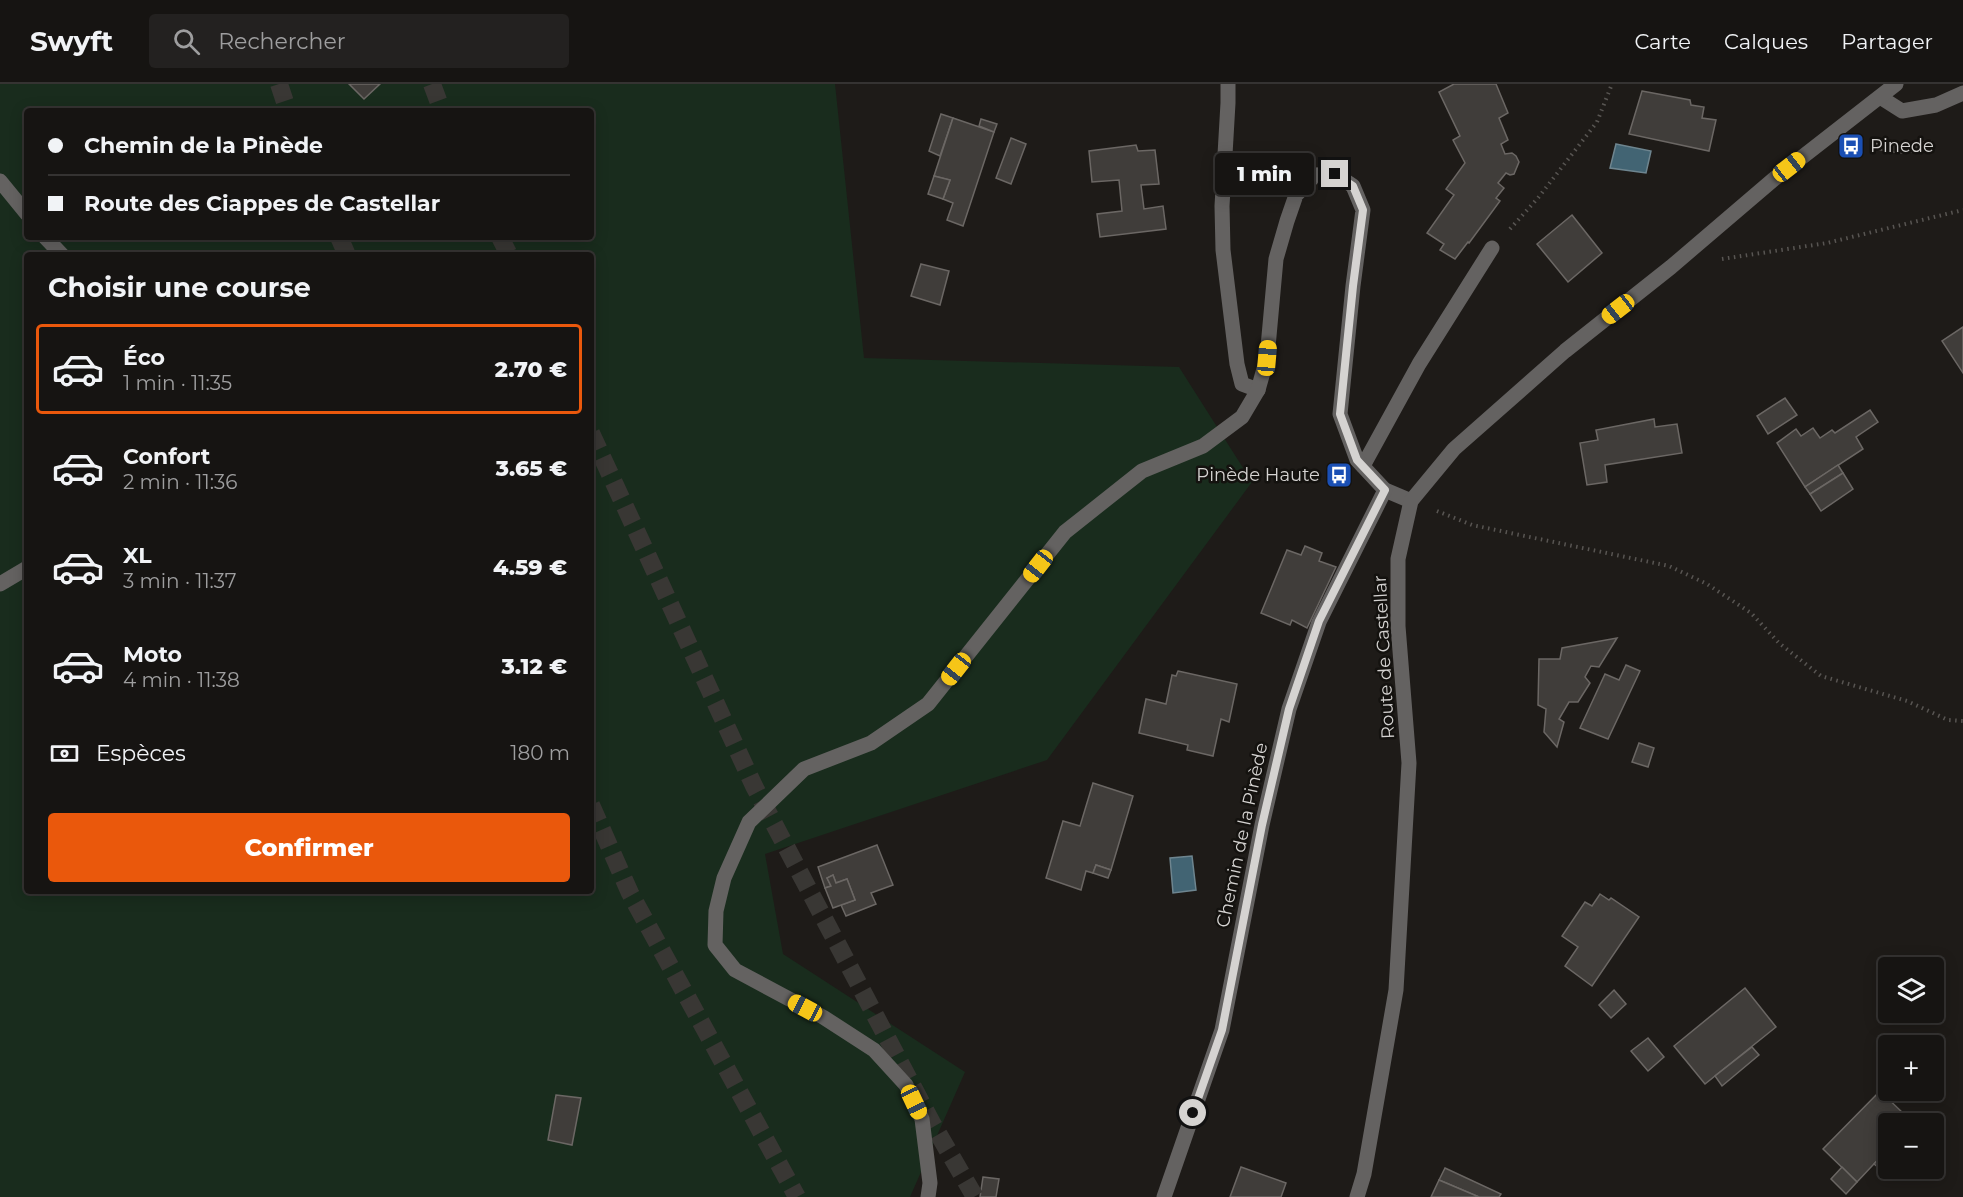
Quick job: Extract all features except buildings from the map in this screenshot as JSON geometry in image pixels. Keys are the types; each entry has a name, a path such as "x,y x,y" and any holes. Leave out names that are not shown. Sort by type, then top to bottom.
{"street":[{"path":"1228,84 1222,206 1223,250 1237,364 1242,384 1258,390"},
{"name":"Route de Castellar","path":"1357,1197 1364,1174 1396,990 1409,763 1398,626 1398,559 1411,501 1454,449 1565,351 1671,267 1773,179 1896,84"},
{"path":"1880,97 1902,111 1936,105 1963,93"},
{"path":"928,1197 930,1183 922,1119 906,1085 874,1050 823,1017 735,970 715,945 716,911 724,878 749,822 804,769 871,743 928,704 1065,532 1142,471 1203,446 1242,417 1258,390 1267,358 1276,259 1296,195 1316,175 1335,174 1353,186 1363,210 1340,414 1357,460 1385,490 1411,501"},
{"path":"0,180 24,210"},
{"path":"48,240 59,252"},
{"path":"1363,466 1419,364 1492,248"},
{"name":"Chemin de la Pinède","path":"1164,1197 1222,1030 1262,825 1289,709 1319,621 1385,490"},
{"path":"0,584 24,570"}],"path":[{"path":"1492,248 1539,198 1597,122 1612,84"},
{"path":"1716,260 1827,243 1963,210"},
{"path":"1411,501 1472,525 1669,566 1707,584 1751,613 1779,644 1821,676 1908,701 1948,720 1963,721"}],"green space":[{"path":"0,84 835,84 864,358 1179,367 1252,482 1047,760 765,854 783,954 965,1072 910,1197 0,1197"}],"water":[{"path":"1616,144 1651,151 1646,173 1610,168"},
{"path":"1192,856 1196,890 1173,893 1170,858"}],"tunnel":[{"path":"279,84 287,108"},
{"path":"432,84 441,108"},
{"path":"340,240 346,252"},
{"path":"502,240 508,252"},
{"path":"594,439 754,786 932,1123 975,1197"},
{"path":"594,812 630,893 797,1197"}],"place":[{"name":"Pinede","path":"1851,146"},
{"name":"Pinède Haute","path":"1339,475"}],"route":[{"path":"1193,1113 1222,1030 1262,825 1289,709 1319,621 1385,490 1357,460 1340,414 1363,210 1353,186 1335,174"}]}
